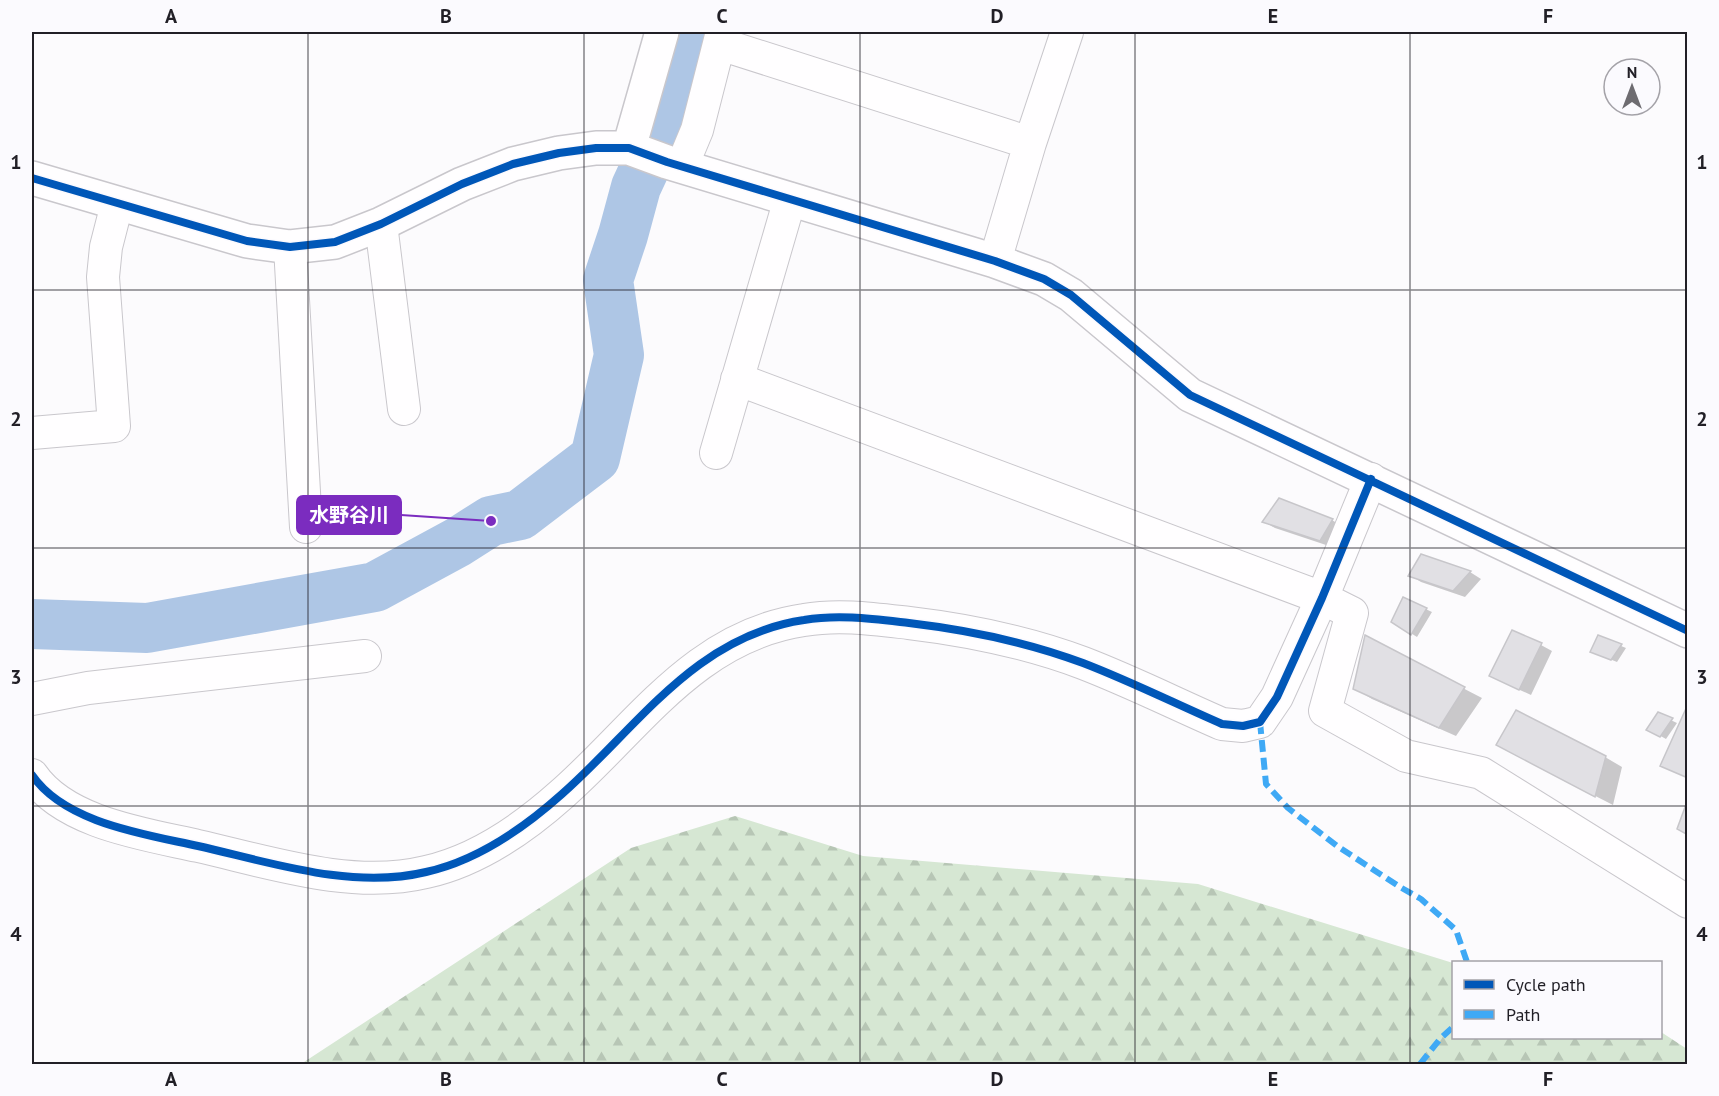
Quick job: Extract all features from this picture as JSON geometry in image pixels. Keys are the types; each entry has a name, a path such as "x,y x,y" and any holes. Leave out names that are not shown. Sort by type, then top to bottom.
{"street":[{"path":"655,157 662,32"},
{"path":"995,261 1066,32"},
{"path":"655,157 696,130 721,38 1030,143"},
{"path":"32,178 247,241 290,247 335,242 381,224 462,184 513,164 559,153 596,148 655,157 995,261 1044,279 1071,295 1190,394 1688,631"},
{"path":"716,453 790,199"},
{"path":"32,433 114,426 103,277 106,247 117,204"},
{"path":"381,224 404,409"},
{"path":"290,247 306,527"},
{"path":"737,379 1322,598 1352,613 1325,711 1406,756 1481,773 1688,902"},
{"path":"32,775 42,789 82,814 119,829 327,875 377,878 425,873 475,855 510,834 561,795 667,689 717,651 760,630 804,620 855,616 956,628 1022,643 1083,663 1222,724 1243,726 1260,722 1277,697 1322,598 1371,479"},
{"path":"32,699 88,688 365,656"}],"green space":[{"path":"735,816 863,856 1198,884 1452,963 1452,1039 1662,1039 1662,1033 1687,1049 1687,1064 301,1064 631,848"}],"building":[{"path":"1279,498 1333,519 1320,541 1262,522"},
{"path":"1421,554 1471,571 1453,591 1408,576"},
{"path":"1403,597 1427,608 1411,635 1391,622"},
{"path":"1512,630 1542,643 1519,690 1489,676"},
{"path":"1365,635 1465,687 1439,728 1353,689"},
{"path":"1598,635 1622,644 1611,660 1590,652"},
{"path":"1688,704 1688,778 1660,766"},
{"path":"1516,710 1606,756 1595,797 1496,745"},
{"path":"1658,712 1673,718 1660,737 1646,730"},
{"path":"1688,799 1688,835 1677,829"}],"waterway":[{"path":"32,624 147,628 375,587 458,542 491,521 520,515 595,458 619,355 608,280 636,187 669,116 693,32"}],"marked path":[{"path":"1260,722 1266,784 1288,808 1337,846 1421,899 1456,930 1467,961"},
{"path":"1420,1064 1452,1028"}],"cycle path":[{"path":"32,178 247,241 290,247 335,242 381,224 462,184 513,164 559,153 596,148 629,148 667,162 995,261 1044,279 1071,295 1190,395 1688,631"},
{"path":"32,775 46,791 64,805 107,824 130,831 311,872 369,878 398,877 426,872 463,860 498,842 532,819 590,768 671,688 700,664 731,645 765,629 830,617 931,626 1019,643 1101,670 1222,724 1243,726 1260,722 1277,697 1322,598 1371,479"}],"place":[{"name":"水野谷川","path":"491,521"}]}
